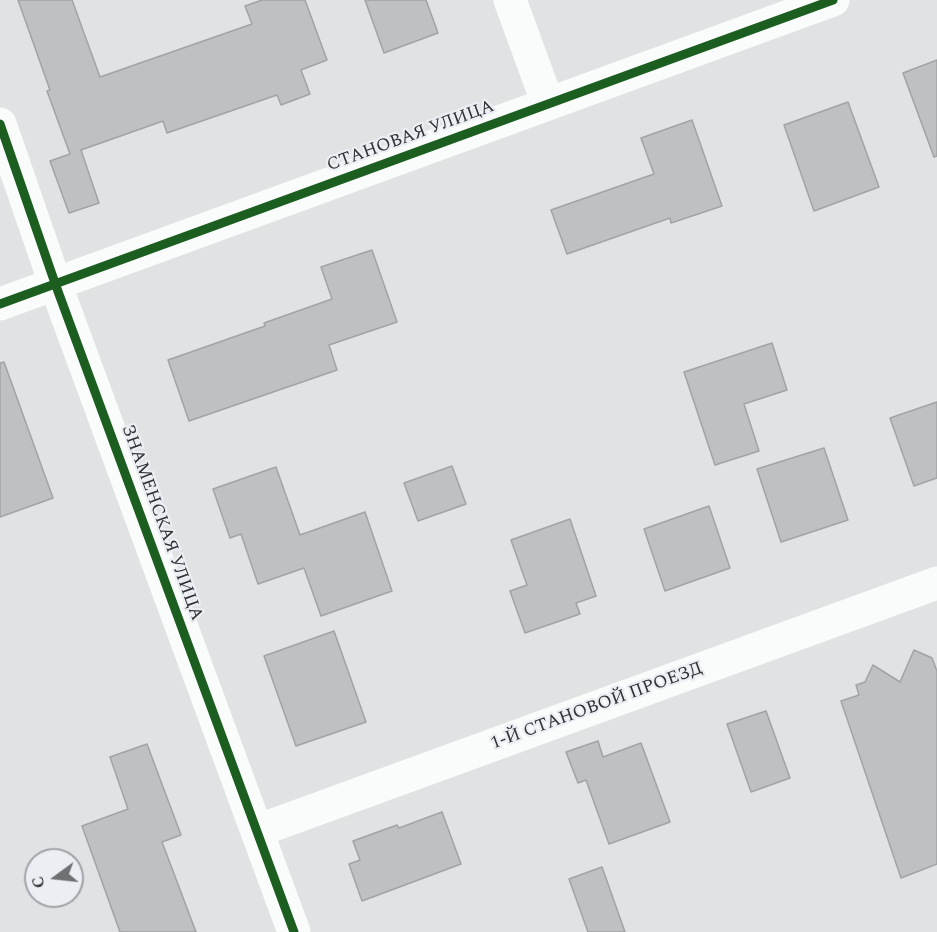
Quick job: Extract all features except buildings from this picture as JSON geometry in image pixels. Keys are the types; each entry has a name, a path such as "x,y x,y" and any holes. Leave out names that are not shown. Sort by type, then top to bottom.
{"street":[{"path":"510,0 548,104"},
{"name":"СТАНОВАЯ УЛИЦА","path":"0,304 56,286 833,0"},
{"name":"ЗНАМЕНСКАЯ УЛИЦА","path":"0,124 56,286 294,932"},
{"name":"1-Й СТАНОВОЙ ПРОЕЗД","path":"257,831 937,583"}],"cycle path":[{"path":"0,304 833,0"},
{"path":"0,124 56,286 294,932"}]}
